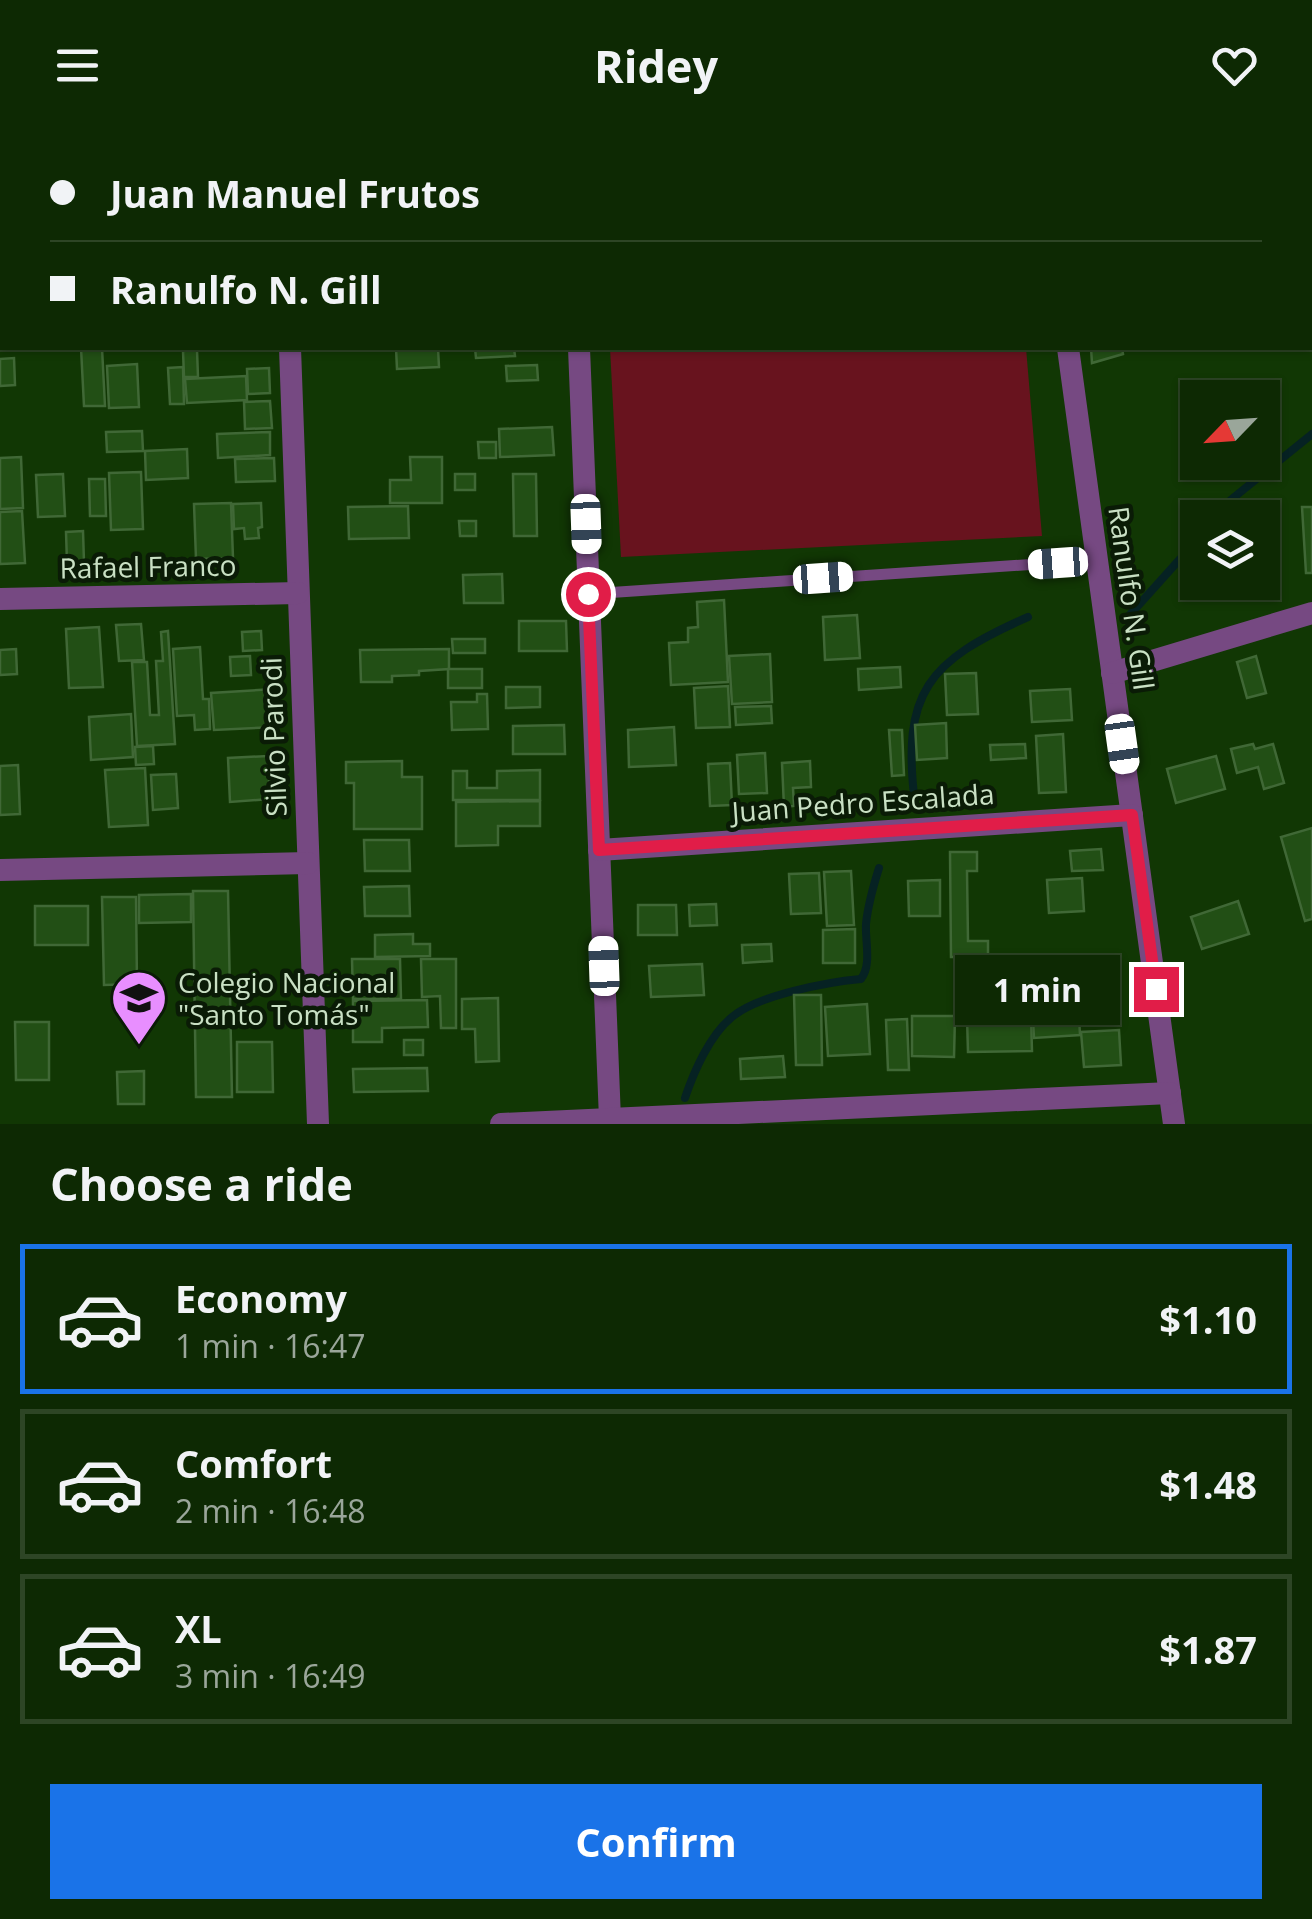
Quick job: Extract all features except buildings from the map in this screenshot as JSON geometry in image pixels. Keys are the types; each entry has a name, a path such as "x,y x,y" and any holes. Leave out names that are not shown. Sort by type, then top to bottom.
{"street":[{"name":"Silvio Parodi","path":"290,350 318,1124"},
{"path":"578,350 610,1120"},
{"name":"Ranulfo N. Gill","path":"1068,350 1174,1124"},
{"name":"Rafael Franco","path":"0,599 298,593"},
{"path":"1112,672 1312,614"},
{"name":"Juan Pedro Escalada","path":"599,850 1132,815"},
{"path":"0,870 308,862"},
{"path":"501,1124 935,1115 1170,1094"}],"lane":[{"path":"588,594 1097,560"}],"shaded area":[{"path":"610,350 1026,350 1042,536 621,557"}],"waterway":[{"path":"1231,500 1312,434"},
{"path":"1127,618 1180,559"},
{"path":"915,804 913,734 918,707 929,685 966,649 1028,617"},
{"path":"685,1098 710,1043 732,1017 776,996 861,979 867,960 868,909 879,868"}],"place":[{"name":"Colegio Nacional \"Santo Tomás\"","path":"139,1047"}],"route":[{"path":"588,594 599,850 1132,815 1156,989"}]}
